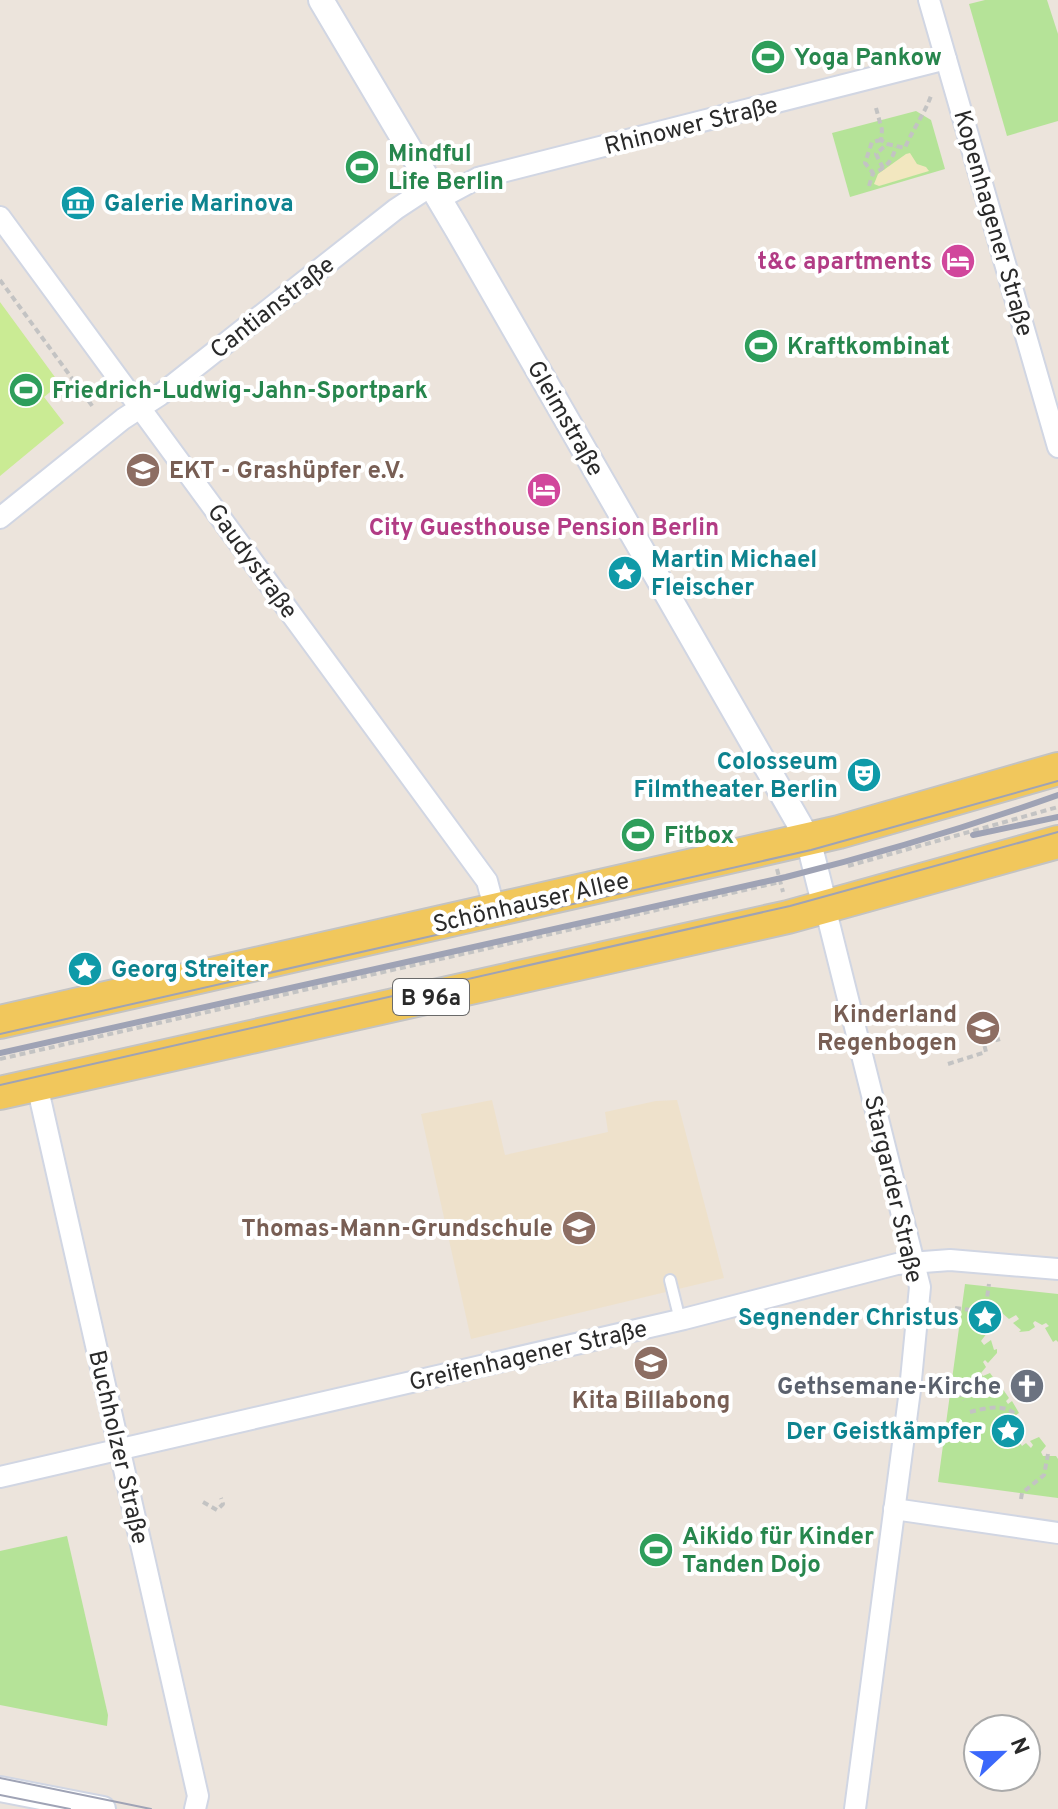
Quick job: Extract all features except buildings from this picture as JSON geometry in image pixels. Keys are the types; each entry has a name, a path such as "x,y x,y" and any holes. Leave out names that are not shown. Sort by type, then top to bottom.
{"main road":[{"name":"Schönhauser Allee","path":"0,1022 808,839 1058,769"},
{"name":"B 96a","path":"0,1093 825,907 1058,842"}],"street":[{"name":"Gleimstraße","path":"321,0 808,839 825,907"},
{"name":"Kopenhagener Straße","path":"929,0 1058,447"},
{"name":"Rhinower Straße","path":"435,192 478,178 946,59"},
{"name":"Cantianstraße","path":"0,518 396,209 435,192"},
{"name":"Gaudystraße","path":"0,217 487,881 495,911"},
{"name":"Stargarder Straße","path":"825,907 920,1287 910,1390 855,1809"},
{"name":"Buchholzer Straße","path":"37,1085 196,1788 195,1809"},
{"name":"Greifenhagener Straße","path":"0,1477 680,1320 914,1261 950,1260 1058,1269"},
{"path":"894,1509 1058,1533"},
{"path":"0,1789 103,1809"}],"lane":[{"path":"670,1280 680,1320"}],"path":[{"path":"881,140 905,148 913,129 924,116 932,93"},
{"path":"876,108 882,130 881,140"},
{"path":"871,144 881,140"},
{"path":"871,144 879,150"},
{"path":"871,144 865,163 873,173"},
{"path":"883,168 876,158 879,150 887,144"},
{"path":"869,186 873,173 893,158 896,145"},
{"path":"0,280 93,407"},
{"path":"848,866 1058,806"},
{"path":"846,857 851,875"},
{"path":"776,863 785,901"},
{"path":"0,1059 780,882"},
{"path":"948,1064 986,1052 984,1041 1000,1039"},
{"path":"987,1312 991,1304 987,1298 988,1286"},
{"path":"955,1308 987,1312 991,1317"},
{"path":"959,1391 964,1400"},
{"path":"970,1412 996,1407 1008,1409 1016,1415"},
{"path":"1021,1499 1022,1493 1044,1475 1048,1454"},
{"path":"203,1502 217,1510 223,1504 221,1498"}],"shaded area":[{"name":"Thomas-Mann-Grundschule","path":"492,1100 505,1155 608,1132 605,1112 656,1101 677,1100 724,1278 471,1339 421,1114"}],"green space":[{"path":"985,0 1047,0 1058,34 1058,121 1007,136 969,4"},
{"path":"916,111 931,120 945,169 850,197 832,133"},
{"name":"Friedrich-Ludwig-Jahn-Sportpark","path":"0,302 60,384 44,397 64,423 0,476"},
{"path":"965,1284 1058,1294 1058,1342 1053,1342 1045,1328 1049,1326 1046,1323 1042,1325 1035,1321 1035,1327 1019,1332 1021,1330 1013,1323 1019,1319 1016,1315 1009,1319 997,1311 983,1321 987,1333 981,1341 984,1345 991,1340 997,1353 988,1363 983,1362 986,1367 981,1373 983,1376 990,1373 998,1384 995,1387 998,1390 1002,1388 1009,1398 1006,1401 1008,1404 1012,1401 1019,1413 1013,1417 1010,1413 1006,1415 1009,1420 1005,1423 1008,1427 1012,1424 1024,1440 1020,1443 1022,1446 1026,1443 1031,1448 1033,1445 1030,1441 1039,1437 1046,1446 1041,1452 1043,1456 1056,1456 1058,1459 1058,1498 938,1482"},
{"path":"67,1536 108,1715 107,1726 0,1705 0,1551"}],"sand":[{"path":"910,153 917,164 929,171 879,186 874,184 878,174"}],"tram line":[{"path":"0,1034 811,850 1058,781"},
{"path":"0,1085 790,906 1058,832"},
{"path":"0,1778 151,1809"},
{"path":"0,1795 70,1809"}],"railway":[{"path":"0,1053 786,877 923,839 1058,795"},
{"path":"973,835 1058,817"}],"place":[{"name":"Yoga Pankow","path":"768,57"},
{"name":"Mindful Life Berlin","path":"362,167"},
{"name":"Galerie Marinova","path":"78,203"},
{"name":"t&c apartments","path":"958,261"},
{"name":"Kraftkombinat","path":"761,346"},
{"name":"Friedrich-Ludwig-Jahn-Sportpark","path":"26,390"},
{"name":"EKT - Grashüpfer e.V.","path":"143,470"},
{"name":"City Guesthouse Pension Berlin","path":"544,490"},
{"name":"Martin Michael Fleischer","path":"625,573"},
{"name":"Colosseum Filmtheater Berlin","path":"864,775"},
{"name":"Fitbox","path":"638,835"},
{"name":"Georg Streiter","path":"85,969"},
{"name":"Kinderland Regenbogen","path":"983,1028"},
{"name":"Thomas-Mann-Grundschule","path":"579,1228"},
{"name":"Segnender Christus","path":"985,1317"},
{"name":"Kita Billabong","path":"651,1363"},
{"name":"Gethsemane-Kirche","path":"1027,1386"},
{"name":"Der Geistkämpfer","path":"1008,1431"},
{"name":"Aikido für Kinder Tanden Dojo","path":"656,1550"}]}
